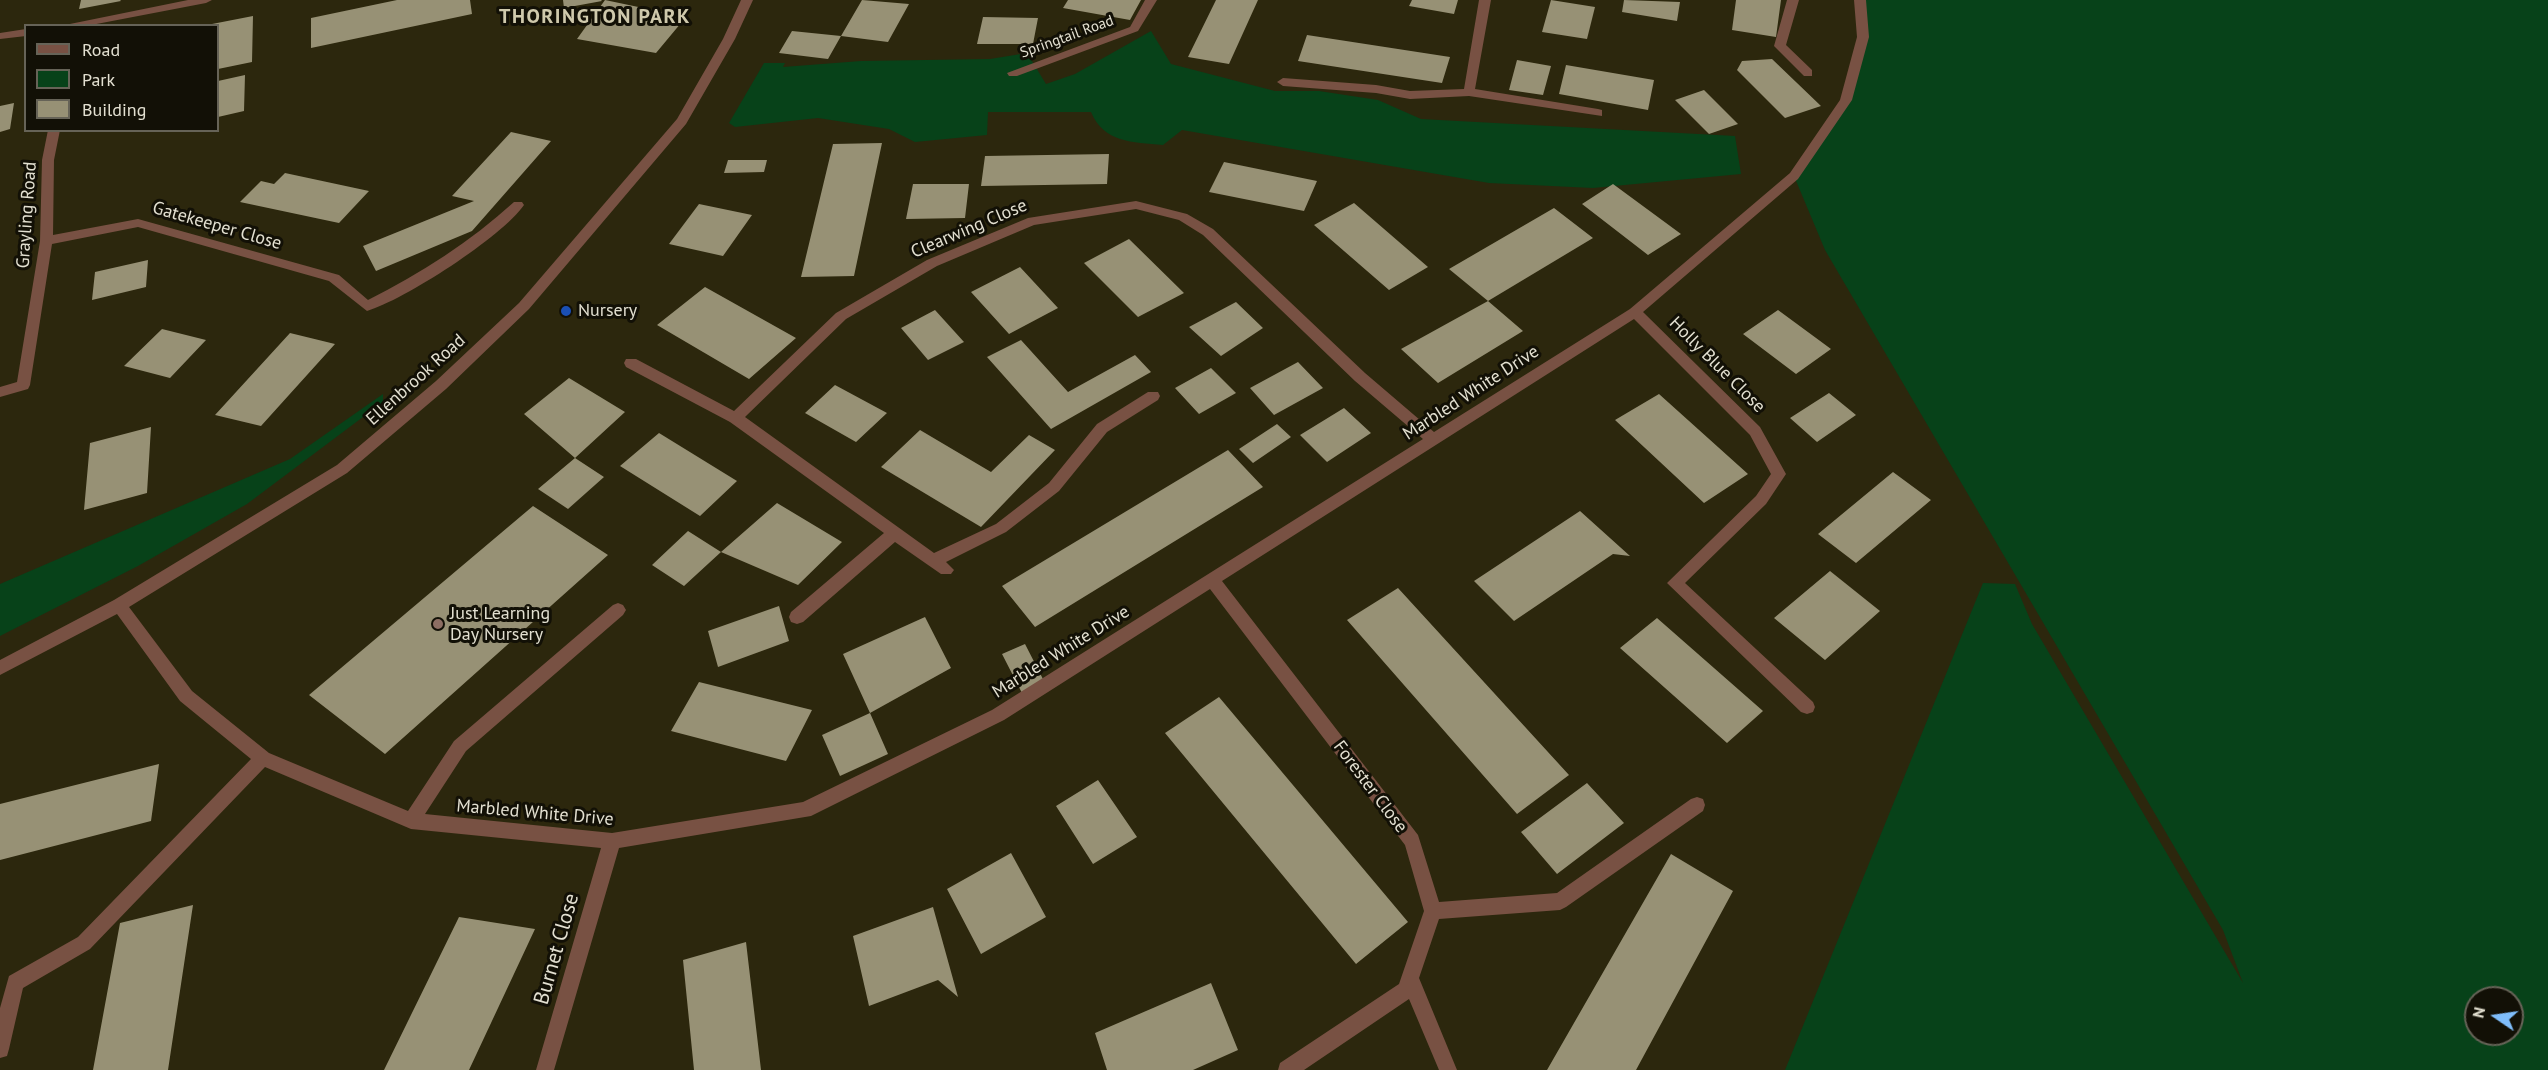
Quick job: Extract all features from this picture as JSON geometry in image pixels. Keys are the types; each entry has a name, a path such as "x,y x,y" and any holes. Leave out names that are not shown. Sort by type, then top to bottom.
{"street":[{"path":"87,24 130,20 206,0"},
{"name":"Ellenbrook Road","path":"0,668 119,605 342,469 441,385 524,306 682,121 729,39 747,0"},
{"name":"Springtail Road","path":"1013,73 1134,29 1151,0"},
{"path":"1469,92 1485,0"},
{"path":"1793,0 1780,46 1808,74"},
{"name":"Marbled White Drive","path":"119,605 186,696 263,758 411,821 612,841 804,810 998,715 1635,312 1794,176 1846,100 1863,37 1860,0"},
{"path":"0,36 24,32"},
{"path":"1283,82 1376,89 1410,95 1469,92 1529,104 1598,113"},
{"name":"Grayling Road","path":"0,392 23,385 46,241 48,160 54,132"},
{"name":"Gatekeeper Close","path":"46,241 138,223 334,278 367,306 420,280 464,253 518,205"},
{"name":"Clearwing Close","path":"735,418 841,316 932,263 1032,221 1136,205 1183,217 1208,232 1360,377 1434,440"},
{"name":"Holly Blue Close","path":"1635,312 1755,431 1779,474 1761,500 1675,583 1807,707"},
{"path":"631,363 735,418 946,570"},
{"path":"933,561 1001,528 1054,488 1102,428 1153,396"},
{"path":"797,617 895,533"},
{"name":"Forester Close","path":"1212,580 1412,841 1432,911"},
{"path":"411,821 460,746 618,610"},
{"path":"0,1049 15,982 84,943 263,758"},
{"path":"1287,1070 1406,990 1432,911 1560,901 1698,805"},
{"name":"Burnet Close","path":"545,1070 612,841"},
{"path":"1410,978 1448,1070"}],"green space":[{"path":"1860,0 2548,0 2548,1070 1785,1070 1983,583 2015,584 2032,624 2243,983 2223,930 1825,250 1794,176 1846,100 1863,37"},
{"path":"1151,31 1171,64 1275,91 1319,91 1378,100 1421,119 1735,136 1741,174 1593,188 1489,183 1182,130 1163,145 1130,141 1120,139 1103,130 1091,112 988,112 987,135 915,142 889,129 818,118 735,127 729,123 764,63 785,63 783,67 861,61 990,59 1027,53 1046,84 1075,74"},
{"path":"383,394 383,402 247,504 138,566 0,636 0,584 290,459"}],"building":[{"path":"81,0 120,0 121,1 79,9"},
{"path":"397,0 470,0 472,14 311,48 311,18"},
{"path":"563,0 601,0 602,1 564,8"},
{"path":"605,0 686,17 656,53 577,39"},
{"path":"862,0 909,4 888,42 841,36"},
{"path":"1068,0 1141,0 1130,20 1063,8"},
{"path":"1216,0 1258,0 1229,64 1188,57"},
{"path":"1412,0 1458,0 1454,14 1409,6"},
{"path":"1551,0 1595,7 1587,39 1542,32"},
{"path":"1624,0 1680,2 1677,21 1622,12"},
{"path":"1736,0 1781,0 1776,37 1732,30"},
{"path":"253,16 252,62 219,69 219,24 212,24"},
{"path":"983,17 1038,18 1033,44 977,44"},
{"path":"792,31 841,36 828,59 779,53"},
{"path":"1307,35 1450,57 1442,83 1298,61"},
{"path":"1772,59 1821,106 1785,118 1737,70 1742,61"},
{"path":"1517,60 1551,66 1543,95 1509,90"},
{"path":"1566,65 1654,80 1648,110 1559,94"},
{"path":"245,75 244,111 219,117 219,81"},
{"path":"1704,90 1738,124 1709,134 1675,100"},
{"path":"14,103 10,129 0,132 0,106"},
{"path":"511,132 551,141 472,231 376,271 363,246 474,201 452,196"},
{"path":"882,143 854,276 801,277 833,144"},
{"path":"1109,154 1107,184 981,186 985,156"},
{"path":"728,160 767,160 764,172 724,173"},
{"path":"1224,162 1317,181 1304,211 1209,192"},
{"path":"285,173 369,191 339,223 240,202 261,181 274,184"},
{"path":"913,184 969,184 965,218 906,219"},
{"path":"1613,184 1681,234 1648,255 1582,204"},
{"path":"1354,203 1428,267 1389,290 1314,225"},
{"path":"699,204 752,215 723,256 669,244"},
{"path":"1554,208 1593,238 1488,301 1449,269"},
{"path":"1129,239 1184,293 1138,317 1084,263"},
{"path":"148,260 146,287 92,300 95,272"},
{"path":"1020,267 1058,308 1009,334 971,292"},
{"path":"705,287 796,338 749,379 657,325"},
{"path":"1488,301 1523,331 1438,383 1401,349"},
{"path":"1236,302 1263,328 1221,356 1189,327"},
{"path":"935,310 964,342 928,360 901,328"},
{"path":"1778,310 1831,349 1796,374 1743,334"},
{"path":"162,329 206,340 170,378 124,366"},
{"path":"290,333 335,344 261,426 215,415"},
{"path":"1021,340 1068,392 1135,355 1151,372 1051,429 987,357"},
{"path":"1298,362 1323,388 1274,415 1250,388"},
{"path":"1211,368 1236,393 1199,414 1175,388"},
{"path":"569,378 625,412 575,458 524,414"},
{"path":"835,385 887,413 856,442 805,413"},
{"path":"1829,393 1856,415 1817,442 1790,418"},
{"path":"1659,394 1748,474 1704,503 1615,420"},
{"path":"1344,408 1371,433 1327,462 1300,435"},
{"path":"1277,424 1291,437 1253,463 1239,449"},
{"path":"151,427 147,493 84,510 90,443"},
{"path":"920,430 991,472 1029,435 1055,450 981,527 881,467"},
{"path":"659,433 737,481 700,516 620,466"},
{"path":"1228,450 1263,487 1035,627 1002,586"},
{"path":"575,458 604,477 568,509 538,489"},
{"path":"1893,472 1931,500 1856,563 1818,534"},
{"path":"777,503 842,542 798,585 721,552"},
{"path":"533,506 608,555 385,754 309,695"},
{"path":"1580,511 1630,556 1613,554 1514,621 1474,581"},
{"path":"688,531 721,552 684,586 652,565"},
{"path":"1830,571 1880,611 1825,660 1774,618"},
{"path":"1398,588 1569,775 1517,814 1347,620"},
{"path":"779,606 789,641 718,667 708,631"},
{"path":"925,617 951,668 870,713 843,654"},
{"path":"1657,618 1763,711 1727,743 1620,648"},
{"path":"1025,644 1045,683 1022,693 1002,654"},
{"path":"699,682 812,710 786,761 671,731"},
{"path":"1219,697 1408,922 1356,964 1165,733"},
{"path":"870,713 888,754 840,776 822,735"},
{"path":"159,764 151,821 0,860 0,804"},
{"path":"1098,780 1137,837 1093,864 1056,806"},
{"path":"1587,783 1624,823 1557,874 1521,832"},
{"path":"1011,853 1046,917 981,954 947,889"},
{"path":"1671,854 1733,891 1636,1070 1547,1070"},
{"path":"193,905 168,1070 93,1070 120,923"},
{"path":"933,907 958,997 938,980 869,1006 853,936"},
{"path":"459,917 535,929 469,1070 384,1070"},
{"path":"746,942 761,1070 694,1070 683,960"},
{"path":"1211,983 1238,1050 1193,1070 1107,1070 1095,1033"}],"place":[{"name":"Nursery","path":"566,311"},
{"name":"Just Learning Day Nursery","path":"438,624"}],"district":[{"name":"THORINGTON PARK","path":"595,17"}]}
